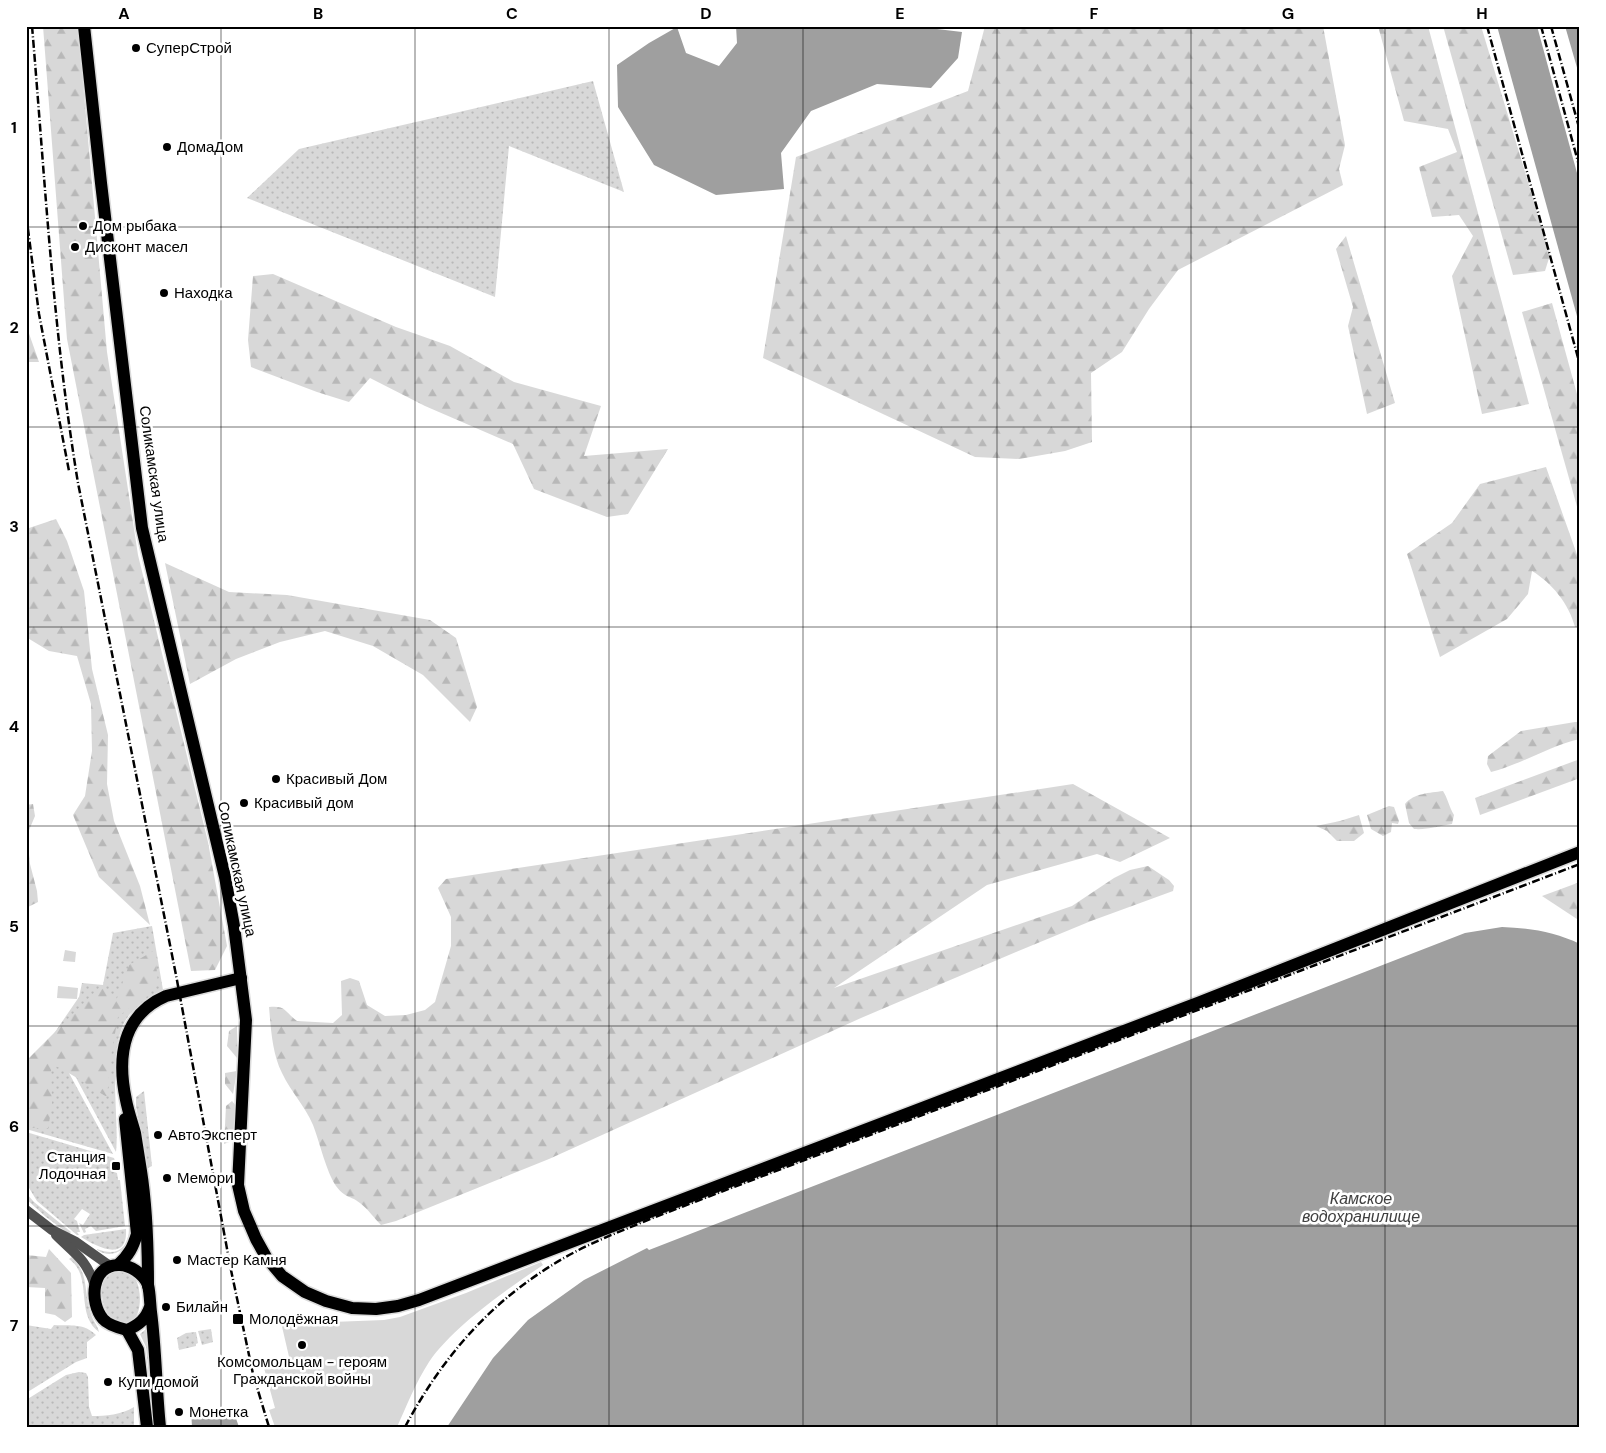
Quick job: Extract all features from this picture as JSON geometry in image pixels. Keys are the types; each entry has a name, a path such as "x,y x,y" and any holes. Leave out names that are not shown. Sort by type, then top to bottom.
{"main road":[{"name":"Соликамская улица","path":"84,26 142,528 225,877 241,978 246,1020 246,1041 238,1185 244,1211 266,1257 282,1276 296,1287 315,1297 352,1308 376,1309 398,1306 419,1300 1191,1006 1580,852"},
{"path":"160,1427 148,1286 148,1226 142,1173 122,1073 124,1046 134,1022 146,1008 158,999 241,978"},
{"path":"126,1099 125,1124 137,1234 128,1256 99,1274 95,1285 97,1306 103,1319 127,1330 138,1350 147,1427"},
{"path":"114,1265 125,1266 139,1274 148,1286"},
{"path":"127,1330 142,1321 150,1307"}],"street":[{"path":"26,1210 52,1230 83,1260 89,1268 95,1285"},
{"path":"52,1230 114,1265"}],"green space":[{"path":"43,26 78,26 107,352 138,555 208,842 227,946 215,970 191,971 67,339"},
{"path":"985,26 1323,26 1345,145 1339,169 1343,185 1178,270 1149,309 1122,352 1091,373 1092,442 1065,451 1019,459 975,457 763,358 796,157 968,91"},
{"path":"1378,26 1428,26 1529,404 1482,414 1452,276 1473,236 1459,215 1432,217 1419,167 1457,152 1448,129 1404,121"},
{"path":"1443,26 1481,26 1550,255 1545,271 1513,275"},
{"path":"593,81 624,192 509,146 495,297 247,198 299,149"},
{"path":"1346,236 1395,403 1367,414 1348,326 1353,307 1336,249"},
{"path":"273,274 396,327 450,346 514,382 601,406 584,456 668,449 628,514 607,517 534,489 513,444 425,406 370,378 349,402 251,367 248,340 253,276"},
{"path":"1552,303 1580,405 1580,517 1522,312"},
{"path":"26,325 39,362 26,362"},
{"path":"1546,467 1580,563 1580,627 1575,627 1569,610 1553,588 1532,571 1528,594 1507,619 1440,657 1407,554 1452,523 1480,484"},
{"path":"56,519 67,541 84,591 92,669 108,735 107,784 114,821 140,886 150,925 99,877 73,815 85,796 92,751 91,704 77,656 49,651 26,637 26,529"},
{"path":"165,563 229,592 287,595 430,620 456,638 477,707 470,722 423,675 373,646 325,631 280,642 236,659 190,684"},
{"path":"1580,722 1580,739 1491,772 1487,764 1488,756 1521,731"},
{"path":"1580,759 1580,778 1480,815 1475,798"},
{"path":"1073,784 1170,838 1120,862 1097,854 987,885 834,988 1072,906 1114,878 1130,870 1148,866 1169,880 1174,886 1173,891 1091,921 1016,952 861,1018 549,1159 396,1221 381,1225 363,1205 345,1195 336,1186 329,1173 310,1118 286,1080 276,1057 269,1007 282,1008 297,1021 333,1023 342,1015 341,981 350,978 359,981 367,1005 385,1016 406,1015 425,1010 435,1002 451,946 451,917 438,888 446,879"},
{"path":"1443,791 1454,815 1452,824 1414,829 1409,823 1405,804 1418,796"},
{"path":"33,804 35,816 27,835 30,864 38,902 26,908 26,805"},
{"path":"1389,806 1394,807 1399,821 1398,824 1392,823 1391,832 1383,836 1371,829 1367,815"},
{"path":"1359,815 1364,833 1354,841 1337,841 1327,831 1316,826 1340,821"},
{"path":"1580,882 1580,921 1542,896"},
{"path":"152,926 163,990 132,1012 123,1025 118,1040 115,1079 116,1152 53,1035 79,997 82,983 103,985 113,933"},
{"path":"65,950 76,952 75,962 63,961"},
{"path":"155,950 158,985 118,1017 111,1055 107,1097 73,1075 51,1064 52,1106 48,1128 28,1128 26,1126 26,1061 101,986 116,1001 129,965"},
{"path":"58,986 78,988 77,999 57,998"},
{"path":"237,1026 237,1058 227,1046 229,1031"},
{"path":"26,1061 63,1062 113,1154 26,1129"},
{"path":"237,1071 233,1094 225,1084 225,1073"},
{"path":"144,1091 152,1166 148,1168 136,1107 136,1097"},
{"path":"232,1101 236,1106 232,1141 224,1144 226,1106"},
{"path":"26,1132 114,1158 115,1161 112,1163 114,1172 117,1173 118,1180 120,1180 125,1226 96,1231 91,1226 85,1229 86,1232 84,1233 79,1223 83,1225 90,1214 82,1209 74,1219 77,1221 80,1232 77,1232 79,1235 77,1235 37,1201 26,1183"},
{"path":"26,1193 34,1202 71,1232 69,1234 46,1217 26,1199"},
{"path":"129,1228 132,1228 129,1241 121,1250 110,1254 97,1250 110,1252 120,1249 127,1241"},
{"path":"126,1229 125,1240 122,1246 117,1249 103,1248 81,1237 84,1235"},
{"path":"49,1249 71,1273 72,1317 65,1322 55,1315 45,1313 45,1288 26,1287 26,1255 46,1257"},
{"path":"72,1257 78,1264 84,1277 92,1317 99,1332 93,1326 86,1311 82,1279 77,1267 69,1259"},
{"path":"541,1262 543,1265 482,1309 452,1335 429,1362 397,1427 275,1427 269,1410 275,1408 264,1368 290,1361 280,1318 287,1314 306,1323 384,1320 400,1317 466,1293"},
{"path":"121,1270 131,1274 136,1279 140,1294 139,1310 136,1317 132,1322 126,1324 111,1320 102,1297 103,1283 106,1277"},
{"path":"26,1325 51,1329 54,1325 77,1326 87,1329 96,1335 87,1342 87,1358 76,1362 26,1393"},
{"path":"146,1329 152,1394 146,1347 140,1334"},
{"path":"211,1329 213,1342 202,1345 198,1331"},
{"path":"196,1332 198,1343 196,1346 179,1350 177,1338 186,1333"},
{"path":"79,1372 86,1373 88,1377 89,1407 92,1416 119,1413 134,1407 134,1427 26,1427 26,1400 66,1375"}],"water":[{"path":"736,26 912,26 962,32 958,58 931,88 877,84 811,111 781,153 784,189 716,195 654,165 618,107 617,65 677,27 686,53 719,66 737,43"},
{"path":"1497,26 1537,26 1580,184 1580,327"},
{"path":"1565,26 1580,26 1580,78"},
{"name":"Камское водохранилище","path":"1502,927 1542,931 1580,944 1580,1427 447,1427 493,1358 528,1320 584,1280 647,1248 649,1250 1465,933"},
{"path":"207,1408 208,1411 233,1410 239,1427 192,1427 191,1409"}],"railway":[{"path":"32,26 56,312 69,426 78,483 176,975 231,1270 253,1374 269,1427"},
{"path":"1487,26 1580,365"},
{"path":"1541,26 1580,169"},
{"path":"1551,26 1580,131"},
{"path":"26,214 39,314 69,471"},
{"path":"405,1427 437,1374 476,1327 520,1287 573,1253 650,1219 1580,864"}],"place":[{"name":"СуперСтрой","path":"136,48"},
{"name":"ДомаДом","path":"167,147"},
{"name":"Дом рыбака","path":"83,226"},
{"name":"Дисконт масел","path":"75,247"},
{"name":"Находка","path":"164,293"},
{"name":"Красивый Дом","path":"276,779"},
{"name":"Красивый дом","path":"244,803"},
{"name":"АвтоЭксперт","path":"158,1135"},
{"name":"Станция Лодочная","path":"116,1166"},
{"name":"Мемори","path":"167,1178"},
{"name":"Мастер Камня","path":"177,1260"},
{"name":"Билайн","path":"166,1307"},
{"name":"Молодёжная","path":"238,1319"},
{"name":"Комсомольцам - героям Гражданской войны","path":"302,1345"},
{"name":"Купи домой","path":"108,1382"},
{"name":"Монетка","path":"179,1412"}]}
